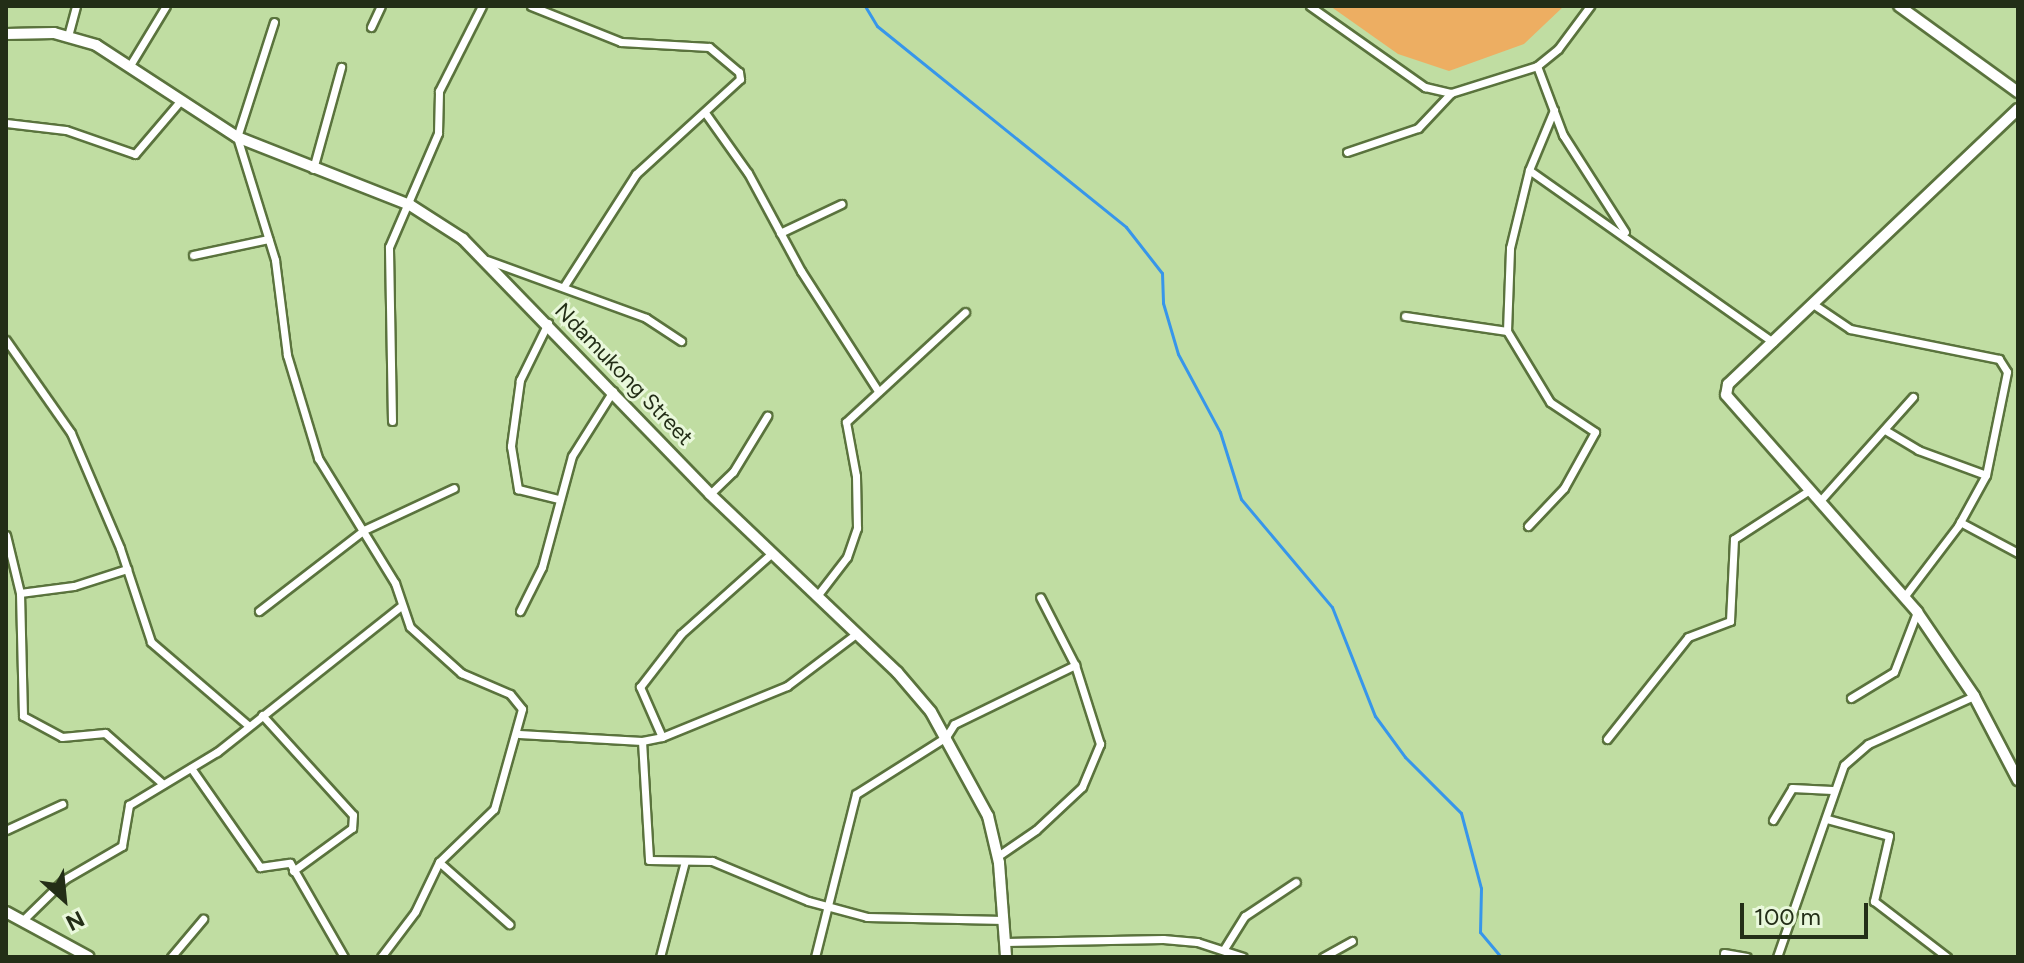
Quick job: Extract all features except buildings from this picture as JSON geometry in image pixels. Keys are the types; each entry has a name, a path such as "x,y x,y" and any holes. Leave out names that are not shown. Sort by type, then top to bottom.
{"main road":[{"path":"1899,6 2018,92"},
{"name":"Ndamukong Street","path":"6,34 68,36 96,45 237,137 313,170 410,205 484,259 710,494 916,693 980,795 998,856 1006,957"},
{"path":"2018,109 1728,384 1726,395 1917,612 1974,696 2018,780"},
{"path":"6,912 89,957"}],"street":[{"path":"68,36 76,6"},
{"path":"129,67 166,6"},
{"path":"371,27 381,6"},
{"path":"392,421 388,260 393,234 410,205 438,133 439,91 482,6"},
{"path":"531,6 621,42 709,47 739,72 740,79 706,114 636,174 564,286"},
{"path":"1310,6 1425,87 1451,93"},
{"path":"1347,152 1418,128 1451,93 1537,66 1558,49 1590,6"},
{"path":"274,22 237,137 281,289 287,355 318,458 395,583 410,627 461,673 518,701 519,734 494,809 439,862 415,912 381,957"},
{"path":"1537,66 1587,179 1629,238"},
{"path":"313,170 341,67"},
{"path":"6,123 66,130 135,154 181,100"},
{"path":"1528,526 1564,488 1595,432 1550,402 1507,331 1510,248 1529,170 1554,110"},
{"path":"706,114 739,157 780,233 878,391"},
{"path":"1529,170 1773,342"},
{"path":"780,233 841,204"},
{"path":"193,255 268,239"},
{"path":"484,259 564,286 656,323 681,341"},
{"path":"1813,304 1850,329 2004,364 2007,372 1986,475 1960,522 1904,597"},
{"path":"817,596 847,557 857,528 857,485 846,422 965,312"},
{"path":"1405,316 1507,331"},
{"path":"548,323 520,380 511,446 518,489 558,499"},
{"path":"6,340 71,433 127,569 151,642 248,725"},
{"path":"520,611 542,567 558,499 583,434 613,391"},
{"path":"1819,502 1913,397"},
{"path":"710,494 733,472 767,416"},
{"path":"1885,430 1918,450 1986,475"},
{"path":"259,611 364,530 454,488"},
{"path":"1607,739 1688,637 1730,621 1734,539 1808,491"},
{"path":"1960,522 2018,553"},
{"path":"6,535 20,593 23,716 62,737 105,733 163,784"},
{"path":"662,737 640,687 681,634 772,553"},
{"path":"20,593 74,586 127,569"},
{"path":"998,856 1072,798 1096,759 1099,731 1075,665 1040,597"},
{"path":"22,921 65,879 122,846 127,836 125,809 191,768 401,606"},
{"path":"1851,698 1894,672 1917,612"},
{"path":"519,734 642,741 662,737 787,686 857,633"},
{"path":"815,957 856,794 946,737 954,724 1075,665"},
{"path":"1777,957 1827,819 1832,790 1844,765 1868,744 1974,696"},
{"path":"262,715 353,815 352,828 293,871"},
{"path":"642,741 645,853 656,862 712,861 829,906 887,921 1004,920"},
{"path":"191,768 260,867 285,860 344,957"},
{"path":"1773,820 1792,788 1832,790"},
{"path":"6,830 62,804"},
{"path":"1827,819 1889,836 1874,901 1947,957"},
{"path":"660,957 685,861"},
{"path":"439,862 509,924"},
{"path":"1224,949 1245,916 1296,882"},
{"path":"171,957 203,919"},
{"path":"1005,942 1163,939 1224,949 1243,957"},
{"path":"1323,957 1352,941"},
{"path":"1724,953 1747,957"}],"shaded area":[{"path":"1330,6 1564,6 1524,44 1449,71 1398,54"}],"waterway":[{"path":"865,6 877,26 1126,227 1162,273 1163,303 1178,354 1220,432 1241,499 1332,607 1375,716 1405,757 1461,813 1481,888 1480,932 1501,957"}]}
